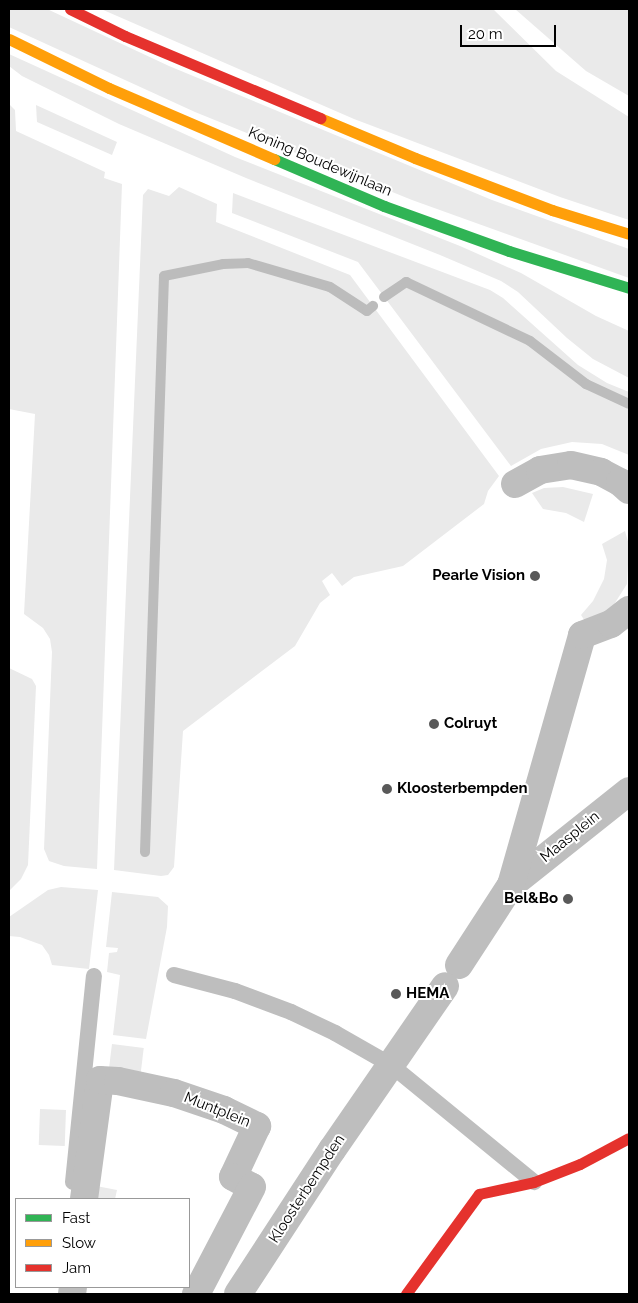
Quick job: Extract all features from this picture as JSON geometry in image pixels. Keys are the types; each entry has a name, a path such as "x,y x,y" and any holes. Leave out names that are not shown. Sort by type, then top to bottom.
{"main road":[{"path":"70,9 125,36 414,158 552,210 629,234"},
{"name":"Koning Boudewijnlaan","path":"9,39 109,88 384,206 509,251 626,290"},
{"path":"406,1294 479,1194 534,1182 580,1164 629,1138"}],"street":[{"path":"515,484 540,470 571,466 601,472 620,482 629,490"},
{"name":"Kloosterbempden","path":"238,1294 332,1150 391,1066 511,885 582,635 611,624 629,610"},
{"name":"Maasplein","path":"511,885 629,791"},
{"name":"Muntplein","path":"84,1198 100,1080 118,1081 174,1093 224,1110 257,1126 233,1177 252,1187 196,1294"}],"lane":[{"path":"174,975 235,991 291,1012 335,1033 391,1066 534,1182"},
{"path":"71,1198 94,976"}],"shaded area":[{"path":"9,9 47,9 169,66 492,200 629,249 629,278 412,200 195,112 9,27"},
{"path":"101,9 493,9 556,71 629,117 629,220 560,197 354,119"},
{"path":"515,9 629,9 629,96 586,71"},
{"path":"9,54 235,157 460,246 521,273 596,316 629,331 629,378 593,359 567,338 518,292 501,281 246,178 119,124 22,76 9,66"},
{"path":"9,104 15,110 16,131 105,172 104,178 122,184 97,869 64,866 49,861 44,849 52,652 50,639 43,628 24,614 35,414 9,409"},
{"path":"36,105 117,142 112,155 37,122"},
{"path":"179,187 217,204 216,222 350,275 499,476 488,491 484,504 403,566 354,577 342,586 332,573 322,581 330,595 320,603 295,646 183,731 174,867 168,875 161,876 114,870 143,195 148,189 169,196"},
{"path":"233,193 490,290 503,298 578,365 607,383 629,392 629,455 602,444 572,442 541,449 511,466 358,262 232,213"},
{"path":"563,487 593,494 584,522 566,513 543,509 532,493 544,488"},
{"path":"625,531 629,545 627,584 613,606 588,626 581,615 593,601 604,579 607,560 602,544"},
{"path":"9,668 32,679 36,686 28,865 21,879 9,891"},
{"path":"61,887 98,890 89,969 52,965 49,955 42,945 20,937 9,936 9,917 48,890"},
{"path":"112,892 158,897 168,906 167,927 146,1039 113,1035 120,975 107,972 109,953 117,952 118,948 106,947"},
{"path":"112,1044 144,1048 140,1082 108,1078"},
{"path":"40,1109 66,1110 65,1146 39,1145"},
{"path":"86,1184 117,1190 115,1198 84,1198"}],"waterway":[{"path":"145,852 164,276 223,264 248,263 330,287 367,311 373,306"},
{"path":"384,297 406,282 530,341 586,384 629,404"}],"traffic: fast":[{"path":"274,159 384,206 509,251 629,288"}],"traffic: slow":[{"path":"9,39 109,88 274,159"},
{"path":"320,118 415,158 552,210 629,234"}],"traffic: jam":[{"path":"70,9 125,36 320,118"},
{"path":"406,1294 479,1194 534,1182 580,1164 629,1138"}],"place":[{"name":"Pearle Vision","path":"535,576"},
{"name":"Colruyt","path":"434,724"},
{"name":"Kloosterbempden","path":"387,789"},
{"name":"Bel&Bo","path":"568,899"},
{"name":"HEMA","path":"396,994"}]}
